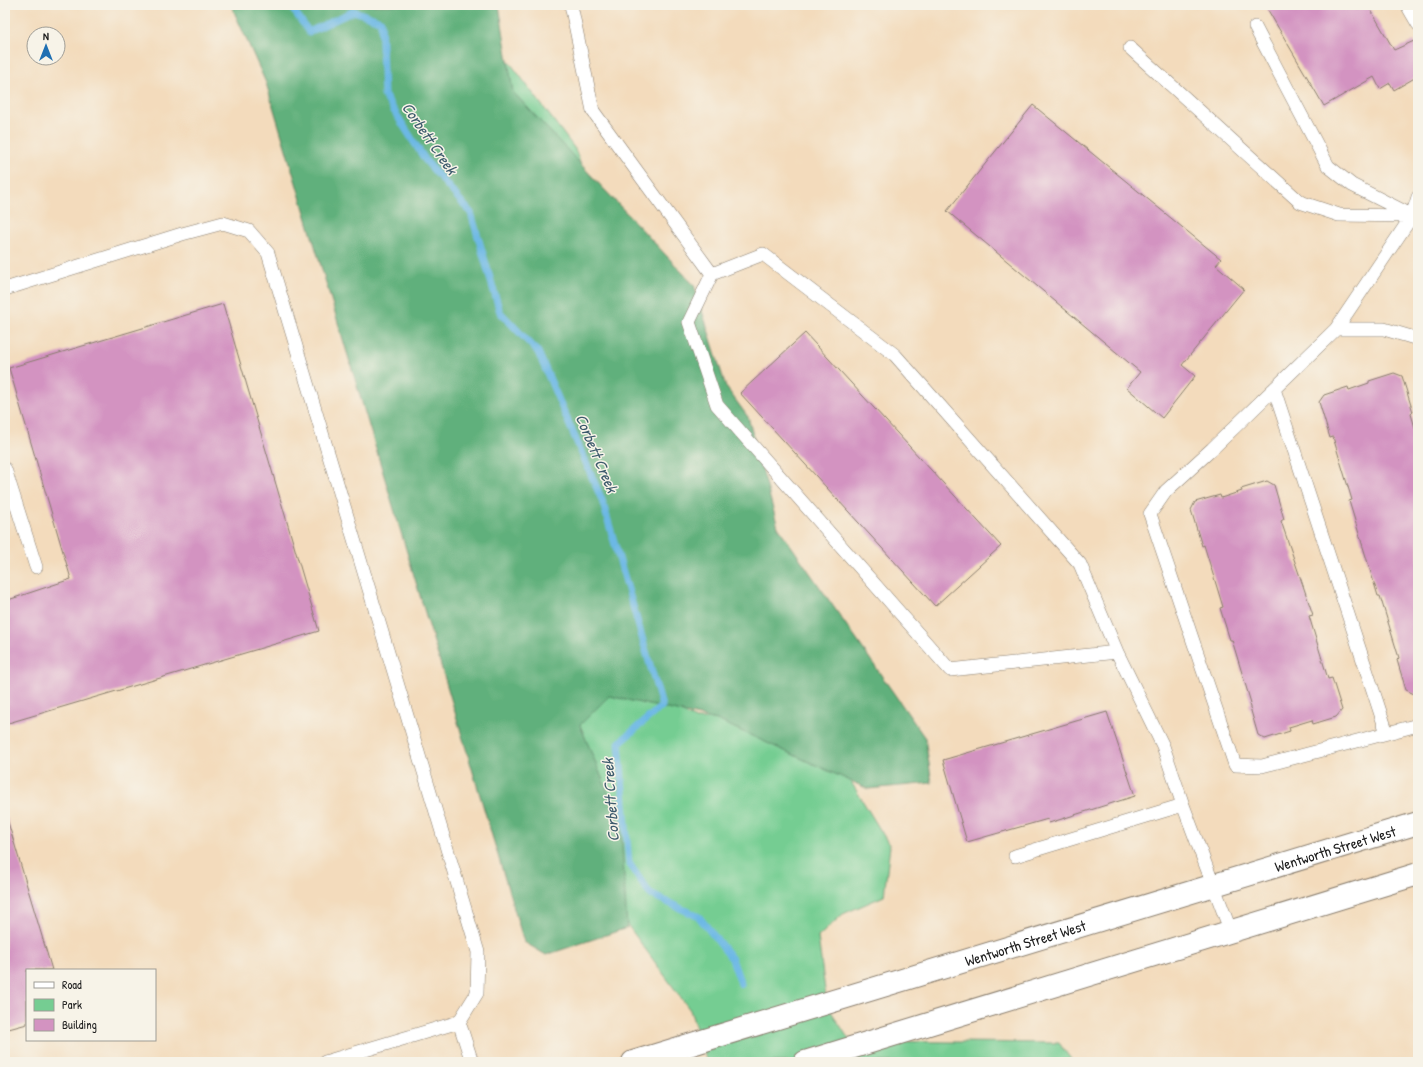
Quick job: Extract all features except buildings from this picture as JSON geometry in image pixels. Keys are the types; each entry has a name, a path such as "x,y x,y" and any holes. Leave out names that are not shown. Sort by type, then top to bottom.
{"main road":[{"name":"Wentworth Street West","path":"633,1062 1418,823"},
{"path":"806,1062 1418,874"}],"lane":[{"path":"571,5 593,111 712,274"},
{"path":"1407,5 1418,24"},
{"path":"1255,27 1328,166 1352,185 1416,209"},
{"path":"1130,48 1300,202 1339,215 1416,209"},
{"path":"1416,209 1336,329 1212,449 1166,491 1150,514 1235,765 1262,766 1418,725"},
{"path":"5,288 223,223 249,231 268,253 478,952 477,993 459,1022 325,1062"},
{"path":"1117,652 950,670 717,405 689,322 712,274 763,254 895,355 1080,564 1117,652 1163,746 1183,805 1231,932"},
{"path":"1336,329 1384,329 1418,339"},
{"path":"1274,389 1387,733"},
{"path":"5,469 36,566"},
{"path":"1015,856 1183,805"},
{"path":"459,1022 472,1062"}],"green space":[{"path":"231,5 499,5 513,92 694,285 726,387 748,417 778,527 925,738 932,783 868,789 717,720 609,696 580,725 621,824 627,928 546,955 524,942 266,83"},
{"path":"499,48 575,149 653,345 656,701 696,719 813,719 890,846 884,896 843,914 818,937 827,1005 850,1041 1059,1043 1073,1062 707,1062 690,1010 557,829"}],"waterway":[{"name":"Corbett Creek","path":"290,5 309,32 354,11 381,21 384,95 426,161 471,213 500,312 538,352 602,500 662,706 619,743 629,863 650,894 699,917 732,959 741,984"}]}
